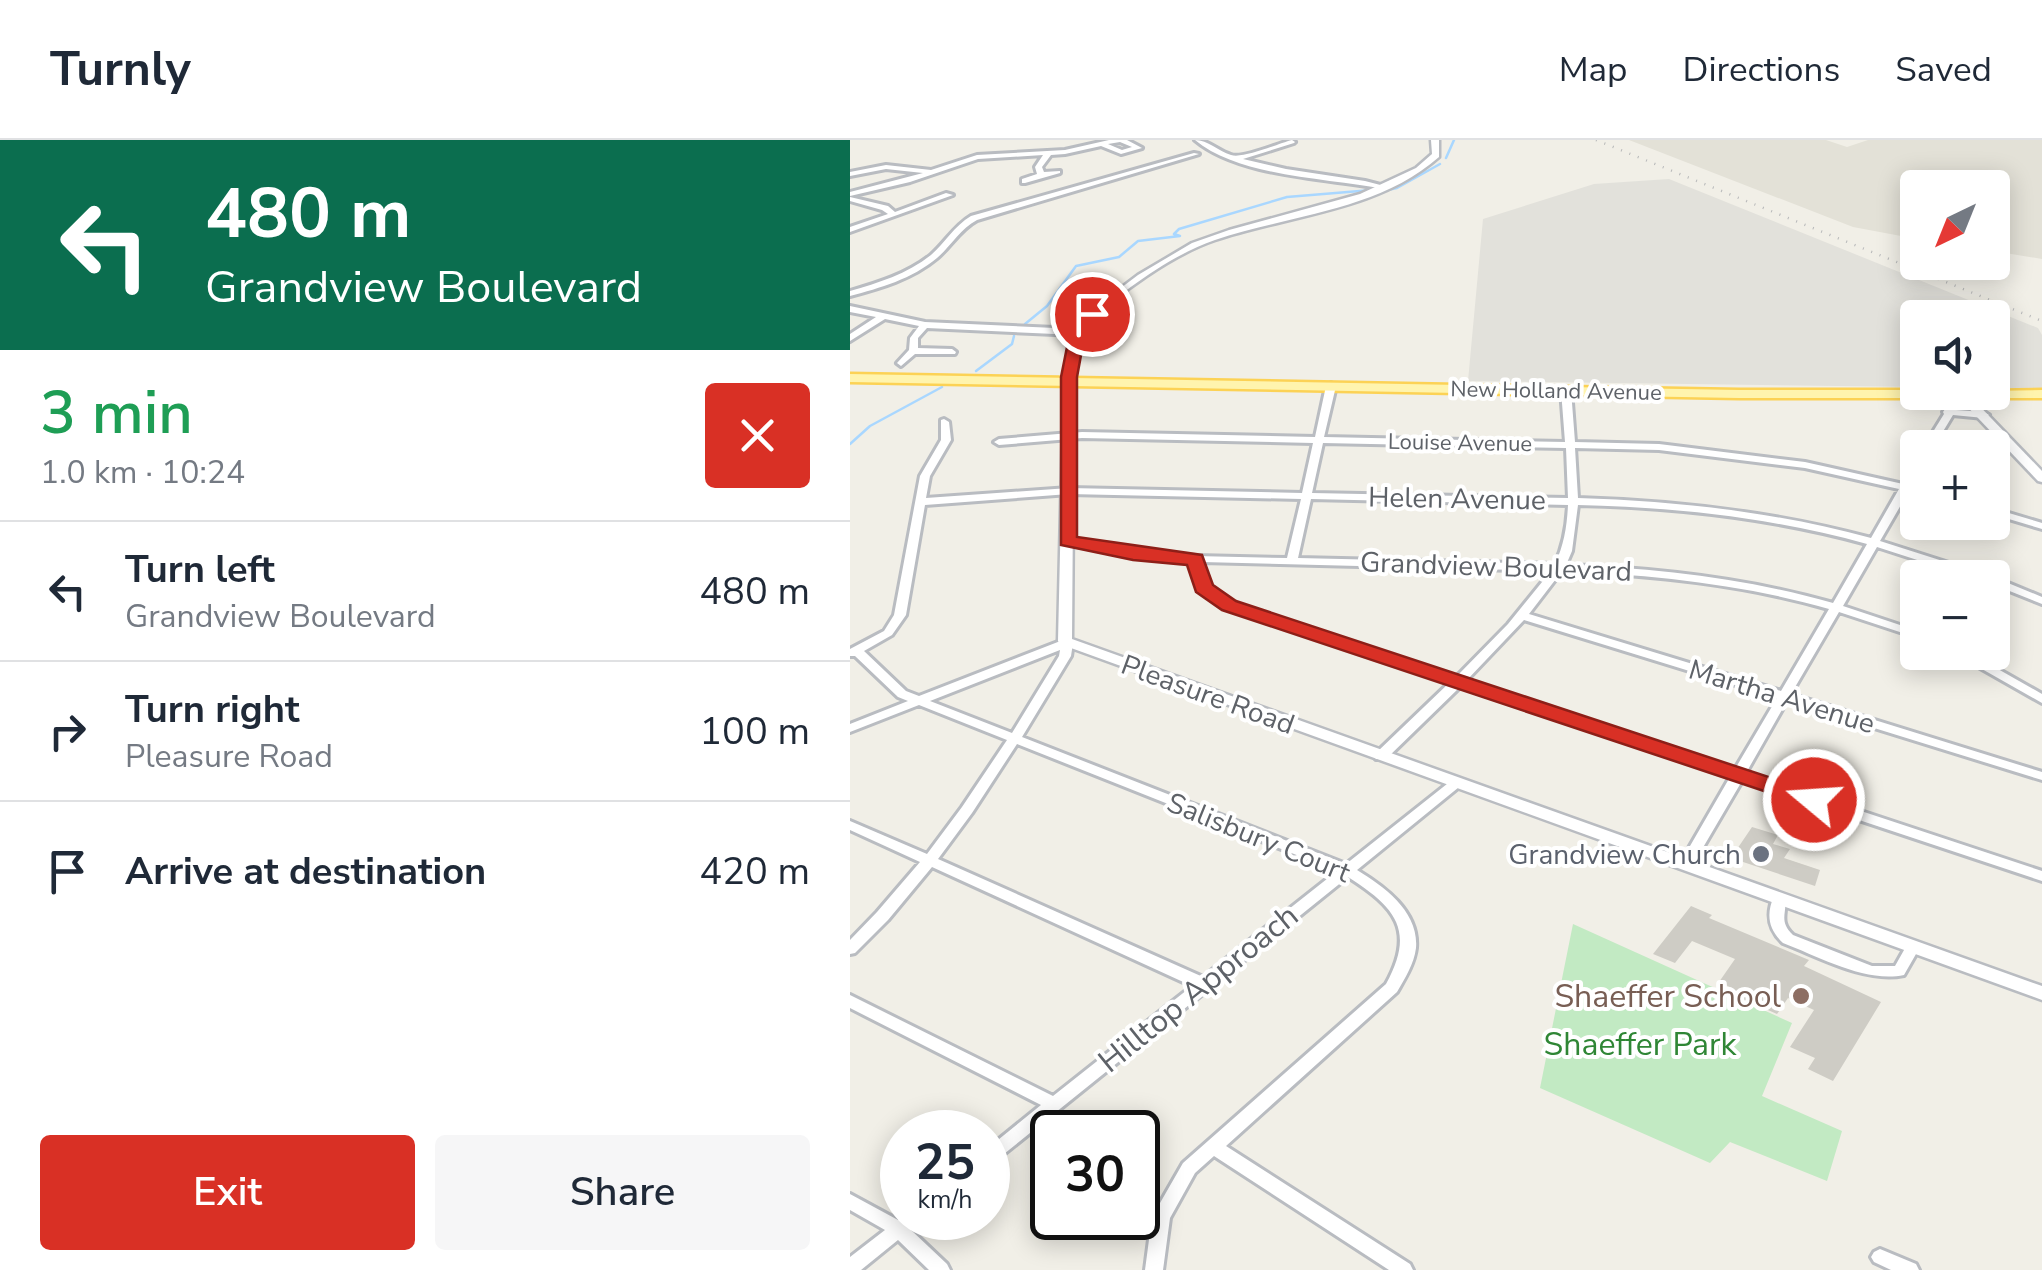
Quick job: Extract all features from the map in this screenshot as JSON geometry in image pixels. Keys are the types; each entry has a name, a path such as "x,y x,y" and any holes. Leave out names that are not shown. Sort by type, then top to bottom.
{"main road":[{"name":"New Holland Avenue","path":"850,378 1900,393"},
{"name":"New Holland Avenue","path":"2010,394 2042,394"}],"street":[{"path":"850,196 977,156 1048,154 1120,140 1140,148 1122,152 1102,144"},
{"path":"1198,140 1212,150 1250,161 1384,186"},
{"path":"850,949 932,862 1064,656 1070,382 1077,332 1092,314 1198,243 1384,186 1431,162 1437,152 1435,140"},
{"path":"1239,158 1292,142"},
{"path":"1041,175 1038,167 1048,154"},
{"path":"850,294 920,266 943,249 959,227 974,218 1196,154"},
{"path":"850,174 886,167 931,171"},
{"path":"1025,181 1058,172"},
{"path":"850,230 949,195"},
{"path":"850,196 893,214"},
{"path":"850,309 926,324 1077,332"},
{"path":"850,338 882,318"},
{"path":"901,363 913,351 914,338 926,324"},
{"path":"913,351 952,352"},
{"path":"1292,561 1331,386"},
{"path":"1381,756 1521,615 1560,567 1570,535 1566,390"},
{"path":"1978,410 2042,478"},
{"path":"1938,430 1948,412 1984,416"},
{"path":"854,653 888,633 900,614 926,472 946,440 944,422"},
{"name":"Louise Avenue","path":"998,442 1070,436 1568,444 1714,452 1820,468 1900,486"},
{"name":"Helen Avenue","path":"920,502 1069,491 1571,500 1714,510 1873,542 1929,560"},
{"path":"1686,866 1873,542 1900,504"},
{"path":"2010,516 2042,526"},
{"name":"Grandview Boulevard","path":"1068,541 1133,554 1195,559 1638,570 1715,579 1836,606 1900,629"},
{"path":"1195,559 1204,588 1220,602 2042,876"},
{"path":"2010,588 2042,601"},
{"name":"Martha Avenue","path":"1521,615 2042,776"},
{"path":"850,728 1067,643"},
{"name":"Pleasure Road","path":"1067,643 2042,993"},
{"name":"Salisbury Court","path":"854,653 893,689 918,702 1347,870 1379,889 1402,915 1409,940 1400,976 1374,1005 1190,1168 1168,1199 1155,1240 1154,1270"},
{"path":"1991,670 2042,698"},
{"name":"Hilltop Approach","path":"1010,1140 1456,783"},
{"path":"850,826 1203,984"},
{"path":"1779,899 1775,919 1778,930 1788,939 1871,971 1899,971 1913,947"},
{"path":"850,1001 1054,1104"},
{"path":"1214,1147 1404,1270"},
{"path":"850,1201 880,1213"},
{"path":"850,1268 885,1240"},
{"path":"919,1240 941,1270"},
{"path":"1880,1257 1910,1270"}],"shaded area":[{"path":"1629,140 1826,140 1847,147 1868,140 2042,140 2042,259 2010,254 2010,170 1900,170 1900,236 1853,227"},
{"path":"1669,179 1900,272 1900,280 1919,280 1969,300 1900,300 1900,387 1468,381 1483,219 1594,184"},
{"path":"2010,317 2038,328 2042,335 2042,389 2010,388"}],"green space":[{"name":"Shaeffer Park","path":"1573,924 1792,1023 1762,1096 1842,1131 1827,1181 1730,1142 1710,1163 1540,1088"}],"building":[{"name":"Grandview Church","path":"1752,827 1778,835 1773,844 1790,849 1784,858 1820,870 1815,886 1731,858"},
{"name":"Shaeffer School","path":"1691,906 1712,915 1709,918 1809,960 1804,966 1881,1002 1833,1081 1808,1069 1815,1058 1790,1047 1814,1010 1788,998 1777,1014 1729,993 1732,988 1719,982 1735,959 1692,941 1675,963 1653,954"}],"waterway":[{"path":"1446,158 1454,140"},
{"path":"1383,191 1397,188 1440,164"},
{"path":"1025,324 1047,306 1076,266 1119,257 1138,241 1180,236 1174,234 1179,229 1287,197 1372,190"},
{"path":"976,371 1012,344 1014,336"},
{"path":"850,444 870,426 942,387"}],"railway":[{"path":"1596,140 2042,321"}],"place":[{"name":"Grandview Church","path":"1761,854"},
{"name":"Shaeffer School","path":"1801,996"}],"route":[{"path":"1092,314 1078,327 1069,377 1072,388 1068,541 1133,554 1195,559 1204,588 1229,606 1814,800"}]}
